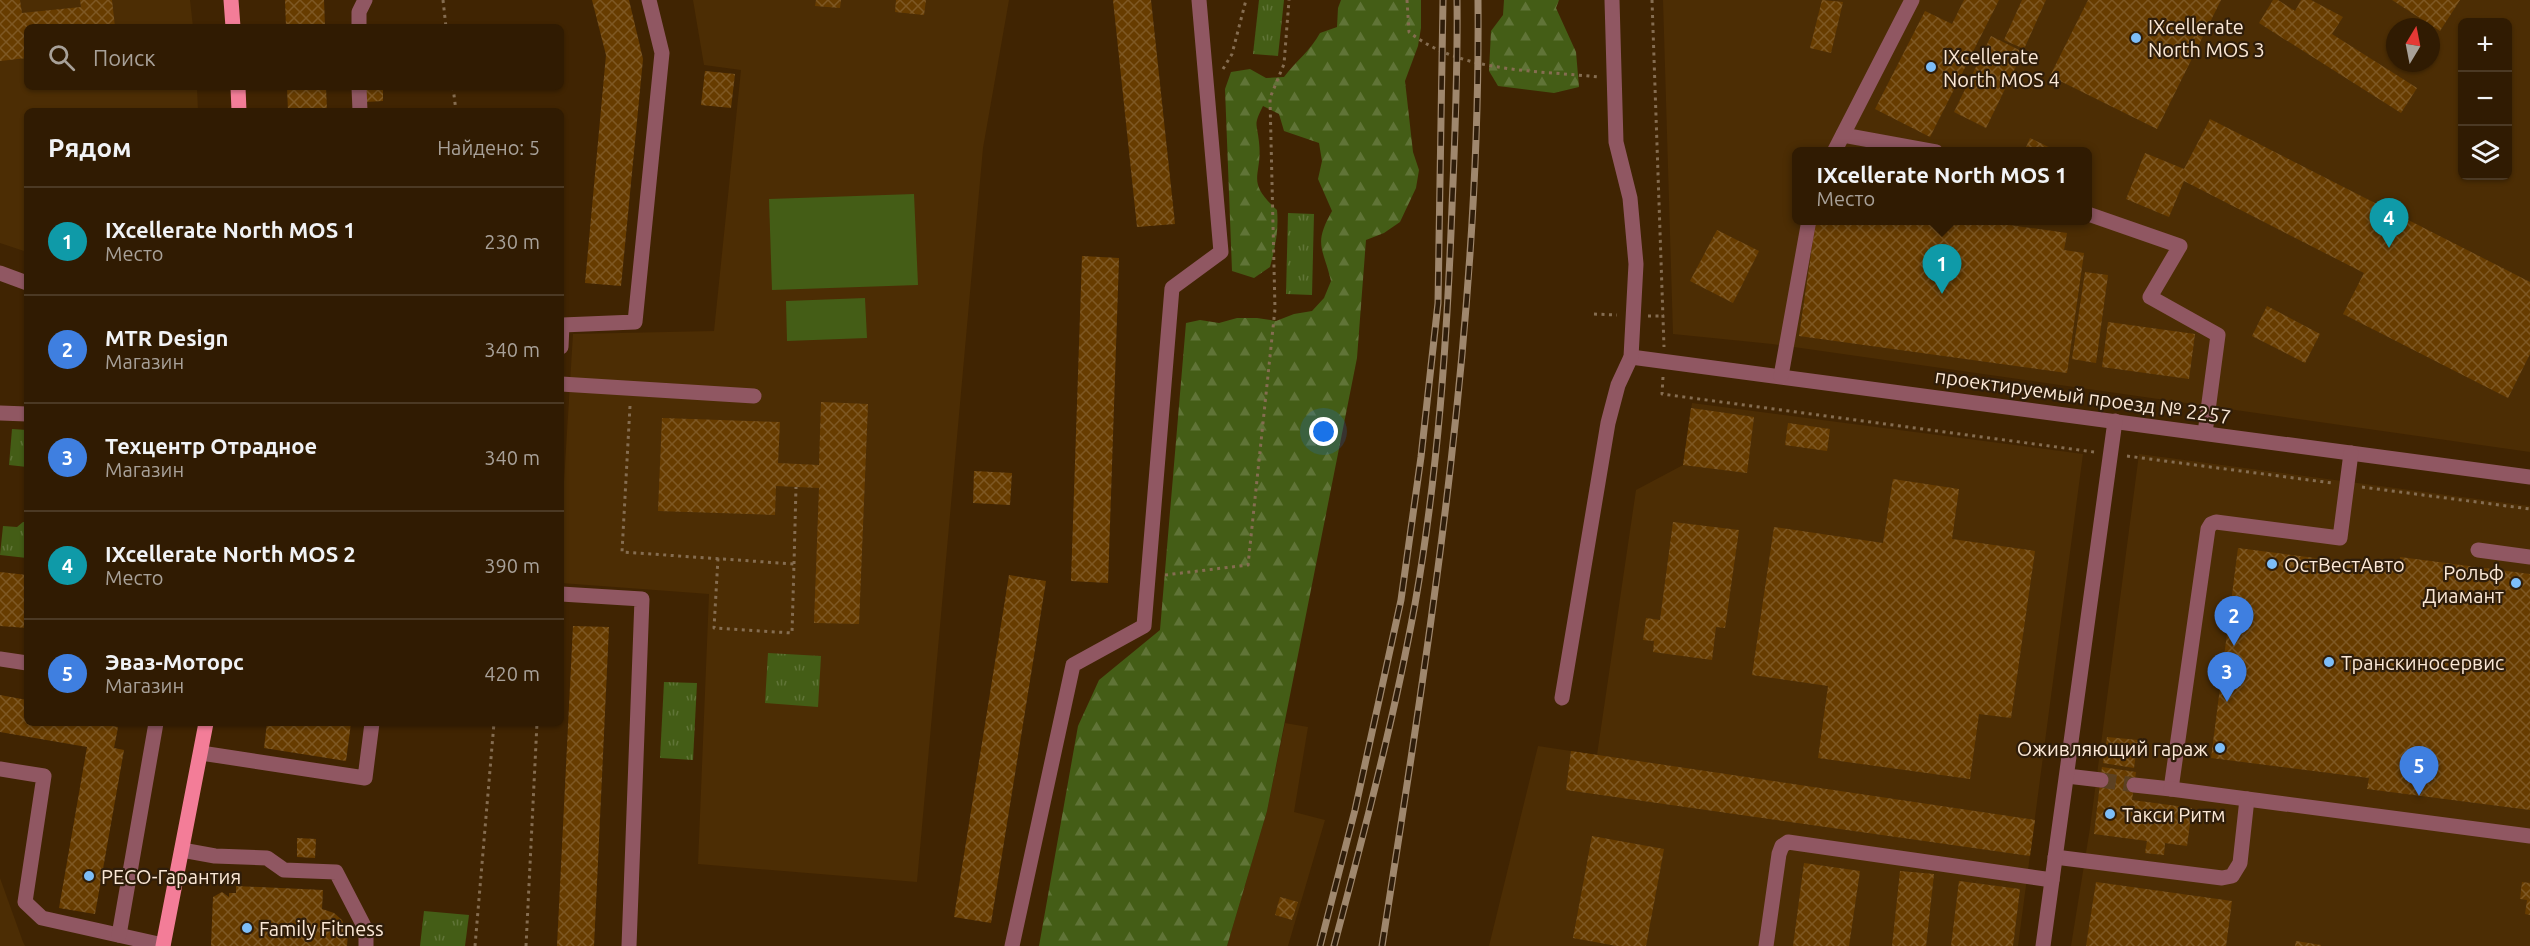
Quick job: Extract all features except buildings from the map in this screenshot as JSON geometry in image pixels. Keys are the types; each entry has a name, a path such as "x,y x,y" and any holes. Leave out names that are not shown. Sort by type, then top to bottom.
{"main road":[{"path":"231,0 233,24"},
{"path":"238,90 239,108"},
{"path":"163,946 206,726"}],"street":[{"path":"359,24 358,12 365,0"},
{"path":"564,325 635,322 662,53 649,0"},
{"path":"1012,946 1073,665 1144,626 1172,288 1221,252 1199,0"},
{"path":"1562,698 1608,423 1618,385 1631,357 1636,264 1630,198 1616,142 1612,0"},
{"path":"1837,147 1912,0"},
{"path":"359,90 360,108"},
{"path":"1843,135 1909,147"},
{"path":"2092,215 2180,246 2150,297 2218,335 2205,433"},
{"path":"1781,376 1808,225"},
{"path":"0,273 24,282"},
{"name":"проектируемый проезд № 2257","path":"1631,357 2530,477"},
{"path":"564,384 754,396"},
{"path":"0,413 24,414"},
{"path":"2043,946 2115,421"},
{"path":"2170,789 2208,529 2216,522 2340,538 2351,453"},
{"path":"2478,550 2530,557"},
{"path":"564,594 642,599 629,946"},
{"path":"0,659 24,663"},
{"path":"119,935 155,726"},
{"path":"201,753 365,778 372,726"},
{"path":"0,769 44,776 25,902 42,918 163,946"},
{"path":"2067,776 2101,780"},
{"path":"2134,785 2530,836"},
{"path":"2055,857 2222,878 2232,876 2240,862 2247,799"},
{"path":"1766,946 1779,854 1782,846 1788,842 2052,880"},
{"path":"182,850 215,856 267,858 285,870 336,872 366,930 366,946"}],"path":[{"path":"443,0 446,24"},
{"path":"1206,79 1221,71 1232,54 1246,0"},
{"path":"1148,577 1248,565 1275,309 1270,98 1284,64 1289,0"},
{"path":"1407,0 1409,32 1425,45 1479,64 1615,79"},
{"path":"1652,0 1665,335 1662,394 2530,509"},
{"path":"453,90 456,108"},
{"path":"631,389 622,552 794,564"},
{"path":"718,558 714,628 792,633 796,487"},
{"path":"475,946 494,726"},
{"path":"526,946 537,726"}],"shaded area":[{"path":"0,0 190,0 193,24 24,24 24,90 197,90 198,108 24,108 24,251 0,243"},
{"path":"693,0 1009,0 983,148 917,882 698,864 709,594 564,583 564,481 573,334 714,331 741,70 704,65"},
{"path":"1663,0 2530,0 2530,452 1772,344 1673,334"},
{"path":"1692,403 2083,454 2018,946 1489,946 1538,746 1597,755 1636,490 1683,465"},
{"path":"2139,454 2530,506 2530,946 2071,946 2090,828"},
{"path":"1285,723 1308,727 1294,812 1325,820 1288,946 1227,946 1267,811"},
{"path":"0,878 23,942 25,946 0,946"}],"green space":[{"path":"1259,0 1284,0 1278,56 1253,54"},
{"path":"1341,0 1421,0 1421,28 1418,46 1405,81 1413,152 1419,170 1416,188 1400,222 1384,233 1366,240 1357,358 1267,811 1227,946 1039,946 1078,726 1099,680 1160,630 1186,323 1200,320 1219,323 1237,318 1276,321 1294,314 1312,311 1324,298 1331,281 1321,239 1332,211 1318,179 1322,161 1319,143 1284,131 1279,114 1263,106 1256,124 1260,154 1257,178 1261,192 1277,210 1275,246 1270,267 1254,278 1232,271 1225,89 1231,72 1250,69 1266,78 1284,77 1320,33 1337,27"},
{"path":"1504,0 1559,0 1556,8 1576,52 1579,87 1554,93 1498,86 1489,71 1491,31 1503,15"},
{"path":"914,194 918,285 772,290 769,199"},
{"path":"1288,213 1314,214 1312,295 1286,294"},
{"path":"865,298 867,338 787,341 786,301"},
{"path":"12,429 24,430 24,467 9,465"},
{"path":"24,522 24,558 0,555 3,526 17,527"},
{"path":"768,653 821,656 818,707 765,703"},
{"path":"664,682 697,683 693,760 660,758"},
{"path":"424,911 469,915 465,946 420,946"}],"tunnel":[{"path":"2101,780 2134,785"}],"railway":[{"path":"1320,946 1355,810 1401,600 1421,457 1438,303 1443,0"},
{"path":"1334,946 1398,690 1415,604 1430,505 1440,406 1450,257 1456,104 1457,0"},
{"path":"1382,946 1435,593 1462,357 1477,119 1478,0"}],"place":[{"name":"IXcellerate North MOS 3","path":"2136,38"},
{"name":"IXcellerate North MOS 4","path":"1931,67"},
{"name":"IXcellerate North MOS 2","path":"2389,248"},
{"name":"IXcellerate North MOS 1","path":"1942,294"},
{"name":"ОстВестАвто","path":"2272,564"},
{"name":"Рольф Диамант","path":"2516,583"},
{"name":"MTR Design","path":"2234,646"},
{"name":"Транскиносервис","path":"2329,662"},
{"name":"Техцентр Отрадное","path":"2227,702"},
{"name":"Оживляющий гараж","path":"2220,748"},
{"name":"Эваз-Моторс","path":"2419,796"},
{"name":"Такси Ритм","path":"2110,814"},
{"name":"РЕСО-Гарантия","path":"89,876"},
{"name":"Family Fitness","path":"247,928"}]}
